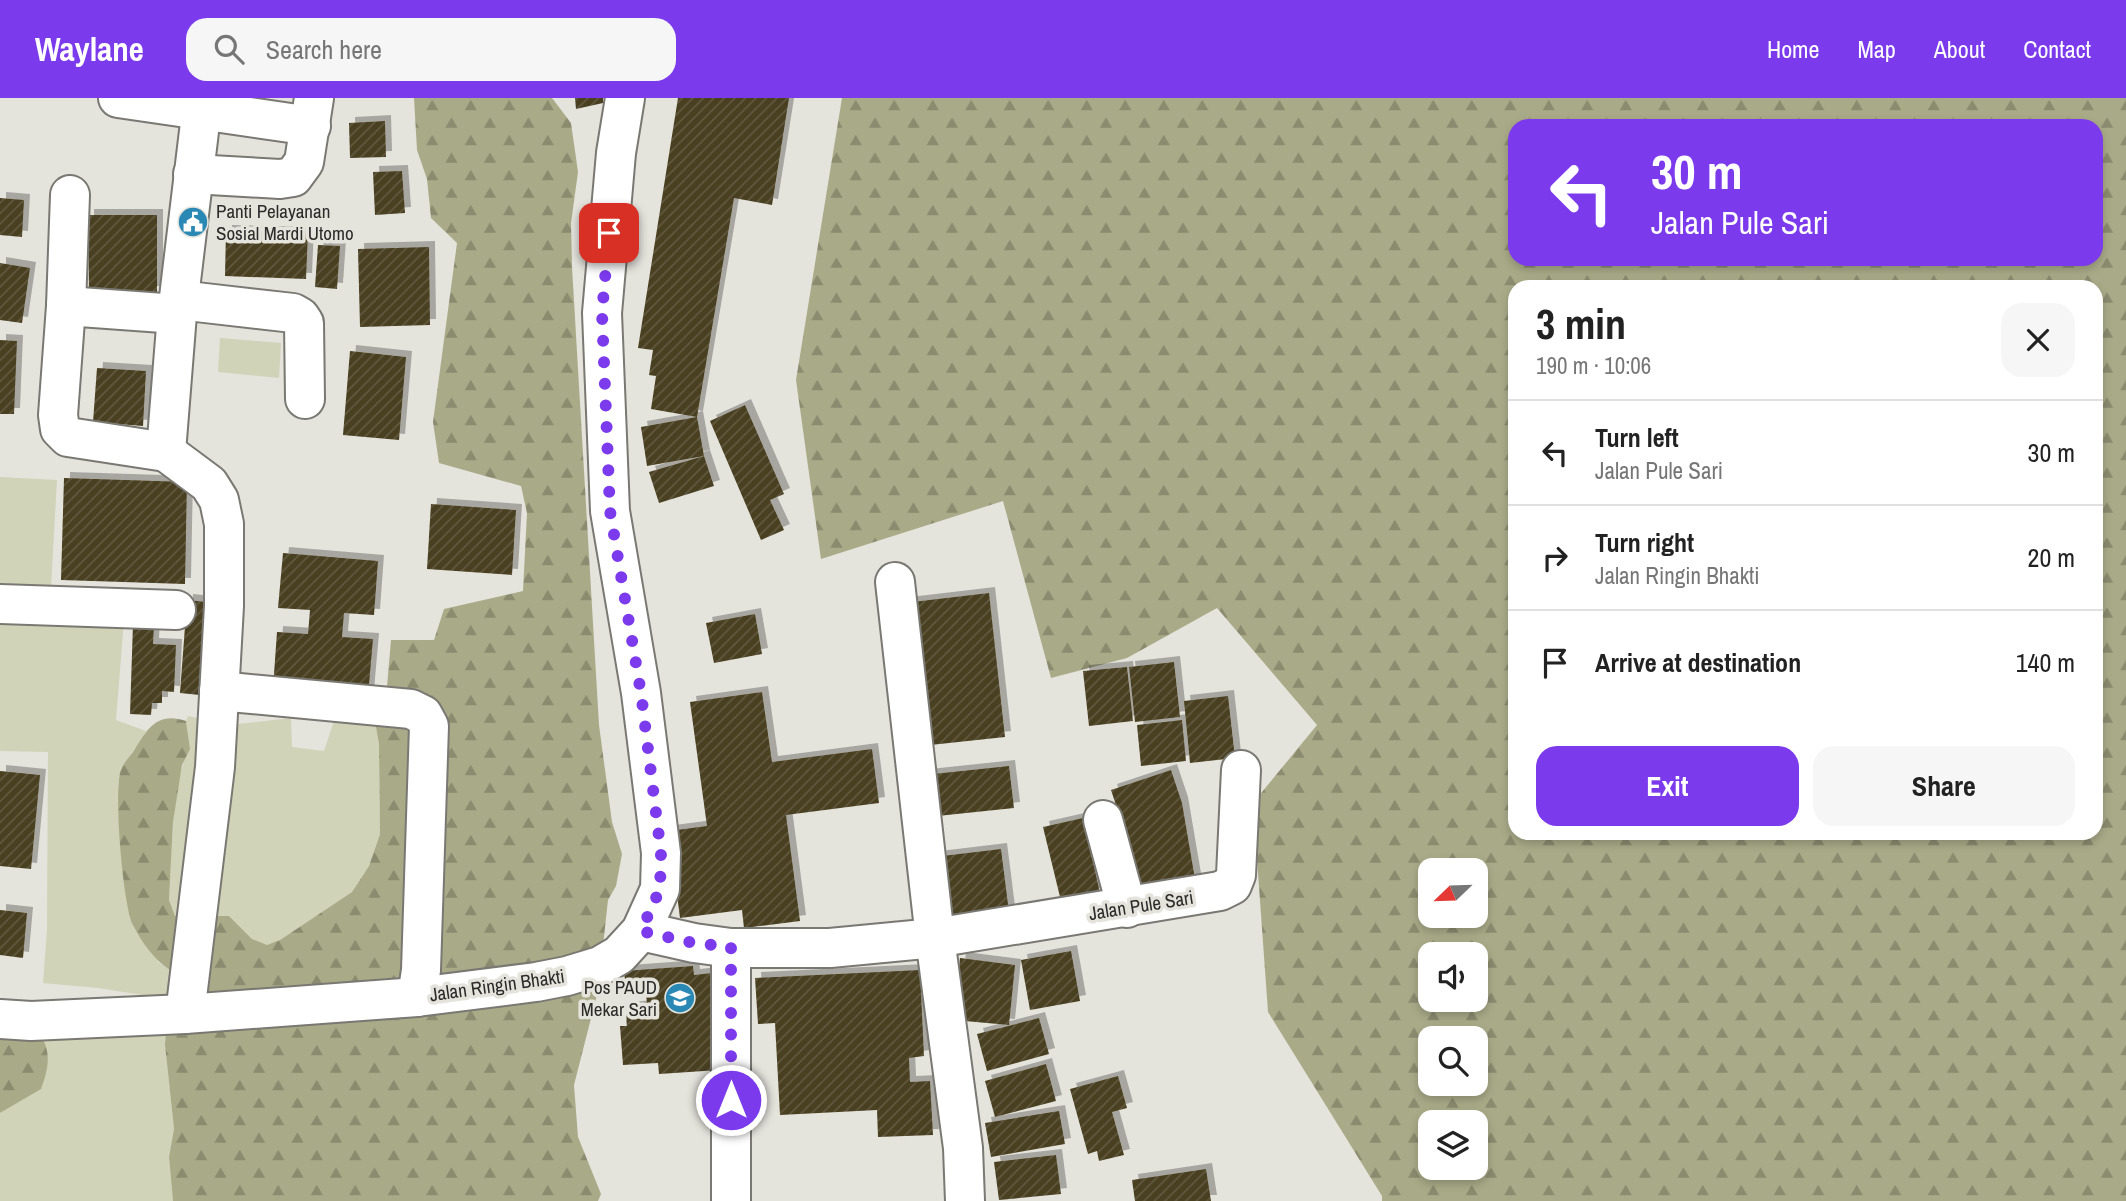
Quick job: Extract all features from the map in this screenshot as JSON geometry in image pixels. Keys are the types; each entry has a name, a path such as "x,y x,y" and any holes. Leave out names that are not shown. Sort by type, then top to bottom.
{"street":[{"path":"118,98 313,112 304,162 293,177 279,179 194,174"},
{"name":"Jalan Ringin Bhakti","path":"0,1019 31,1021 185,1014 417,997 567,976 600,966 619,955 641,931 660,889 661,853 641,693 610,511 602,313 616,153 625,98"},
{"path":"166,452 178,307 202,103"},
{"path":"70,195 58,415 61,429 68,438 166,452 209,484 219,500 224,524 215,767 185,1014"},
{"path":"66,306 178,307 293,313 304,323 305,399"},
{"path":"895,582 935,938 963,1148 965,1201"},
{"path":"0,604 176,610"},
{"path":"219,691 411,709 423,715 429,726 421,970 417,997"},
{"name":"Jalan Pule Sari","path":"641,931 694,943 731,947 830,947 935,938 1220,891 1232,885 1236,875 1241,771"},
{"path":"1103,820 1127,908"},
{"path":"731,947 731,1201"}],"green space":[{"path":"414,98 552,98 571,123 578,172 571,223 572,267 599,725 612,822 622,854 616,886 608,900 598,991 574,1085 578,1137 601,1194 598,1201 173,1201 169,1157 174,1129 165,1045 170,970 144,944 129,914 118,800 123,765 154,724 167,718 186,721 190,749 182,765 173,822 169,900 175,916 229,916 252,939 267,945 280,940 352,892 369,866 380,834 379,744 375,722 384,722 391,640 434,640 444,609 523,591 527,513 521,486 439,463 433,422 457,243 431,218 427,179 417,150"},
{"path":"842,98 2126,98 2126,1201 1382,1201 1382,1196 1268,1012 1253,803 1317,725 1217,608 1127,658 1051,678 1003,501 821,559 796,380"},
{"path":"220,338 281,343 279,378 218,372"},
{"path":"0,477 57,480 51,587 124,620 116,720 146,731 121,770 118,785 158,962 170,969 168,999 43,983 47,930 48,752 0,751"},
{"path":"188,716 229,725 291,718 292,747 324,751 334,721 375,722 379,744 380,834 369,866 352,892 267,946 252,939 229,916 175,916 169,900 173,822 177,787 189,742 186,721"},
{"path":"0,1027 38,1031 46,1045 48,1059 41,1089 0,1113"},
{"path":"38,1031 166,1033 174,1129 169,1157 173,1201 0,1201 0,1113 41,1088"}],"building":[{"path":"575,98 603,98 603,103 576,109"},
{"path":"678,98 789,98 772,205 734,198 697,417 651,409 656,376 649,375 653,350 638,348"},
{"path":"385,121 386,157 350,158 349,123"},
{"path":"402,171 405,213 375,215 373,172"},
{"path":"0,198 24,200 22,237 0,235"},
{"path":"88,215 157,215 157,292 89,292"},
{"path":"226,231 308,233 306,279 225,276"},
{"path":"318,245 340,246 337,289 315,287"},
{"path":"429,247 430,325 360,327 358,249"},
{"path":"0,263 30,268 22,323 0,320"},
{"path":"0,340 17,341 14,414 0,414"},
{"path":"350,351 406,357 399,440 343,435"},
{"path":"97,368 146,371 143,426 93,422"},
{"path":"745,405 784,494 770,500 784,530 761,540 710,421"},
{"path":"697,417 704,456 647,466 641,427"},
{"path":"704,456 714,486 659,503 649,472"},
{"path":"64,478 187,482 185,584 61,580"},
{"path":"431,504 516,510 512,575 427,569"},
{"path":"283,553 378,561 374,615 344,613 342,637 373,639 368,696 273,688 277,632 308,634 310,610 278,608"},
{"path":"989,593 1005,737 921,746 904,603"},
{"path":"187,600 207,602 200,695 180,693"},
{"path":"755,614 762,654 714,663 706,623"},
{"path":"133,624 154,625 153,644 176,645 174,692 162,691 162,703 152,703 151,715 130,714"},
{"path":"1174,662 1180,717 1135,722 1129,667"},
{"path":"1127,667 1133,721 1089,726 1083,671"},
{"path":"762,692 772,762 872,749 879,803 786,815 800,921 744,928 742,910 680,918 669,831 707,826 690,702"},
{"path":"1228,696 1235,758 1190,763 1184,701"},
{"path":"1182,720 1186,761 1141,766 1137,725"},
{"path":"1009,766 1014,808 928,817 924,775"},
{"path":"1171,770 1182,803 1196,885 1133,894 1122,823 1111,790"},
{"path":"0,771 40,775 31,869 0,866"},
{"path":"1083,818 1100,893 1061,901 1043,827"},
{"path":"1001,849 1010,920 941,927 934,857"},
{"path":"0,910 27,913 23,958 0,955"},
{"path":"1071,951 1080,1001 1030,1010 1021,960"},
{"path":"960,958 1015,965 1009,1025 954,1020"},
{"path":"693,966 694,975 712,973 719,1070 659,1074 658,1063 623,1065 620,1026 627,1026 626,1008 647,1006 646,990 626,991 624,971"},
{"path":"920,970 924,1056 909,1058 910,1082 930,1081 933,1135 878,1137 877,1110 780,1115 775,1023 758,1024 755,978"},
{"path":"1039,1018 1049,1054 987,1071 977,1034"},
{"path":"1046,1064 1056,1101 995,1117 985,1081"},
{"path":"1118,1076 1127,1108 1112,1112 1124,1155 1099,1161 1097,1151 1088,1154 1070,1089"},
{"path":"1059,1111 1065,1144 991,1157 985,1123"},
{"path":"1056,1155 1061,1194 999,1200 994,1162"},
{"path":"1206,1169 1211,1201 1135,1201 1132,1180"}],"place":[{"name":"Panti Pelayanan Sosial Mardi Utomo","path":"193,222"},
{"name":"Pos PAUD Mekar Sari","path":"680,998"}],"route":[{"path":"609,233 602,313 610,511 641,693 661,853 660,889 641,931 694,943 731,947 731,1100"}]}
